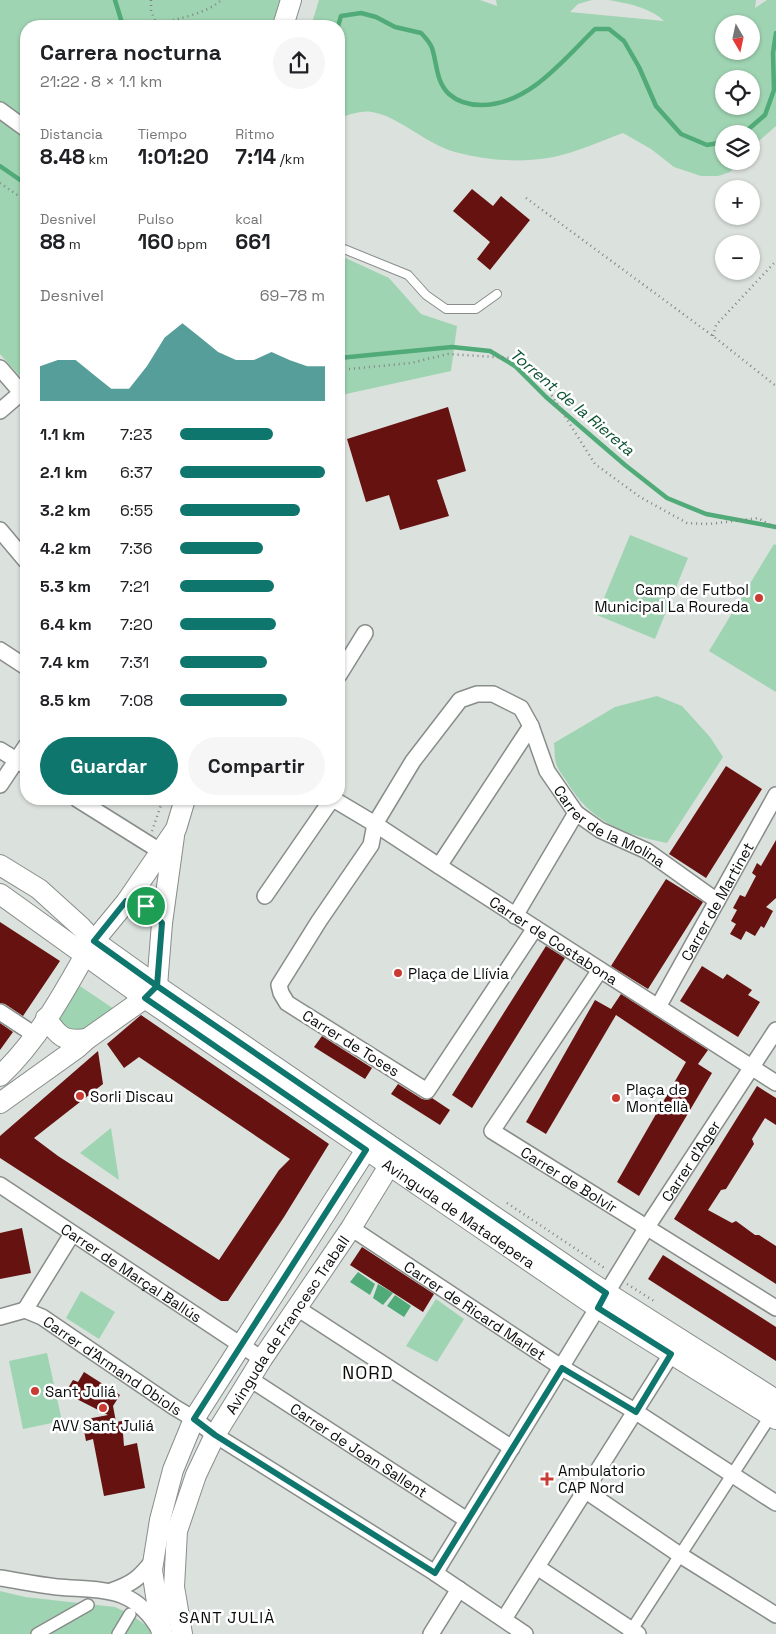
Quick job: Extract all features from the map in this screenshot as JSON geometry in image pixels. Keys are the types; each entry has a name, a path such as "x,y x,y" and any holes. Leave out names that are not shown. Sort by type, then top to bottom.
{"street":[{"path":"285,20 290,4"},
{"path":"0,110 20,125"},
{"path":"0,368 20,390"},
{"path":"0,411 20,398"},
{"path":"0,530 20,553"},
{"path":"345,665 365,633"},
{"path":"0,650 20,663"},
{"name":"Carrer de la Molina","path":"375,824 413,761 460,700 477,694 493,694 521,708 531,726 547,771 576,813 600,830 647,851 717,901"},
{"path":"439,866 531,726"},
{"path":"0,750 20,762"},
{"path":"0,785 20,765"},
{"name":"Carrer de Martinet","path":"658,1007 776,795"},
{"path":"87,805 160,851"},
{"path":"0,1103 151,992 176,829 183,805"},
{"path":"265,896 329,805"},
{"name":"Carrer de Costabona","path":"343,805 776,1084"},
{"path":"515,916 576,813"},
{"name":"Carrer de Toses","path":"375,824 371,845 319,921 280,985 281,993 287,1003 427,1091 535,928"},
{"path":"0,1076 20,1055 35,1035 58,1002 90,948 126,901 176,829"},
{"name":"Avinguda de Matadepera","path":"0,865 38,889 82,927 90,948"},
{"name":"Avinguda de Matadepera","path":"0,894 90,948 389,1166 774,1411"},
{"path":"126,901 146,906 162,923"},
{"name":"Carrer de Bolvir","path":"600,970 492,1131 776,1308"},
{"name":"Avinguda de Matadepera","path":"151,992 602,1301"},
{"path":"0,1012 35,1035"},
{"path":"46,1018 56,1034 63,1038 74,1041 88,1039"},
{"name":"Carrer d'Ager","path":"435,1573 647,1228 776,1030"},
{"name":"Avinguda de Francesc Traball","path":"162,1634 152,1570 160,1520 173,1470 194,1419 366,1150"},
{"name":"Avinguda de Francesc Traball","path":"182,1634 174,1587 177,1531 196,1475 215,1435 262,1359 351,1228 389,1166"},
{"name":"Carrer de Marçal Ballús","path":"0,1185 262,1359"},
{"name":"Carrer de Ricard Marlet","path":"351,1228 562,1368 636,1412 776,1503"},
{"path":"0,1317 25,1310 72,1234"},
{"path":"297,1308 512,1448"},
{"name":"Carrer d'Armand Obiols","path":"25,1310 42,1317 215,1435 435,1573 525,1634"},
{"path":"504,1620 676,1347"},
{"name":"Carrer de Joan Sallent","path":"250,1379 467,1520"},
{"path":"537,1567 633,1633 680,1555 774,1411"},
{"path":"586,1491 680,1555 776,1615"},
{"path":"111,1591 134,1581 143,1574 154,1559"},
{"path":"0,1578 55,1587 111,1591 123,1595 142,1606 162,1634"},
{"path":"431,1634 459,1589"},
{"path":"37,1634 88,1604"},
{"path":"118,1634 130,1614"}],"lane":[{"path":"345,249 408,275 426,295 446,309 476,309 496,294"}],"path":[{"path":"151,0 155,20"},
{"path":"170,20 204,10 218,4 221,0"},
{"path":"0,183 20,197"},
{"path":"526,198 713,336 776,386"},
{"path":"713,336 716,325 776,261"},
{"path":"345,369 412,363 448,354 511,358 532,369 547,388 596,464 640,497 687,523 709,524 758,518 776,528"}],"shaded area":[{"path":"0,0 302,0 295,20 20,20 20,122 0,109"},
{"path":"319,0 480,0 497,6 496,0 592,0 578,4 570,12 664,21 646,9 608,0 756,0 755,8 767,0 776,0 776,126 760,140 760,125 715,125 715,170 732,170 718,176 701,176 674,167 651,149 623,133 554,157 530,160 504,160 455,152 434,143 393,119 372,112 345,116 345,20 313,20"},
{"path":"0,120 20,134 20,376 0,354"},
{"path":"345,258 389,278 421,314 457,326 451,371 346,394"},
{"path":"630,535 688,558 655,639 597,615"},
{"name":"Camp de Futbol Municipal La Roureda","path":"774,544 776,545 776,692 709,651"},
{"path":"657,696 682,706 710,737 723,757 667,843 622,830 598,817 576,796 558,768 554,743 615,707"},
{"path":"77,984 114,1009 83,1032 73,1034 58,1023 58,1014"},
{"path":"111,1128 119,1180 80,1153"},
{"path":"358,1272 375,1284 370,1295 350,1282"},
{"path":"378,1284 393,1293 383,1305 373,1298"},
{"path":"81,1291 115,1312 99,1339 66,1318"},
{"path":"395,1295 411,1306 404,1317 387,1306"},
{"path":"436,1299 464,1319 437,1362 406,1346"},
{"name":"Sant Juliá","path":"47,1353 62,1421 23,1429 9,1361"},
{"path":"0,1591 25,1597 115,1607 130,1614 155,1634 0,1634"}],"building":[{"path":"472,189 493,206 501,196 530,220 490,270 477,259 490,242 453,211"},
{"path":"448,407 466,471 437,480 449,516 400,530 389,495 366,502 347,439"},
{"path":"726,766 762,789 706,878 669,854"},
{"path":"776,840 776,898 766,907 773,911 764,928 761,926 755,936 746,931 741,940 730,934 736,924 731,921 737,910 733,908 740,895 745,897 756,876 752,873 757,863 761,866"},
{"path":"666,879 703,902 648,989 611,966"},
{"path":"0,922 60,961 23,1016 5,1004 0,1003"},
{"path":"546,946 565,958 472,1108 452,1095"},
{"path":"702,966 723,979 727,974 752,990 748,995 760,1002 738,1037 680,1001"},
{"path":"621,994 708,1050 698,1064 712,1073 639,1196 617,1182 686,1062 616,1015 546,1134 526,1122 595,1000 611,1009"},
{"path":"141,1015 329,1144 284,1217 228,1301 221,1301 0,1158 0,1136 98,1051 103,1084 34,1138 58,1156 219,1260 279,1170 290,1159 139,1057 124,1068 107,1044"},
{"path":"0,1023 13,1032 0,1050"},
{"path":"322,1036 372,1068 365,1079 314,1047"},
{"path":"398,1084 422,1099 432,1098 450,1110 440,1125 391,1094"},
{"path":"757,1086 776,1098 776,1125 765,1118 752,1139 754,1144 726,1189 721,1190 708,1210 732,1223 736,1221 755,1235 759,1235 776,1246 776,1284 674,1219"},
{"path":"22,1228 31,1273 0,1279 0,1233"},
{"path":"362,1247 434,1294 423,1312 350,1265"},
{"path":"663,1255 776,1327 776,1361 648,1279"},
{"path":"84,1372 120,1395 113,1406 116,1422 122,1421 124,1446 137,1443 145,1488 104,1496 93,1439 86,1441 82,1420 108,1415 65,1393 73,1380 78,1382"}],"waterway":[{"path":"115,0 121,20"},
{"path":"340,20 341,16 361,13 376,17 395,27 421,33 432,48 439,78 449,94 468,104 481,105 498,103 530,89 558,67 595,29 609,29 624,41 639,67 656,106 681,134 707,145 715,144"},
{"path":"753,125 765,115 774,90 773,53 776,33"},
{"name":"Torrent de la Riereta","path":"0,166 20,180"},
{"name":"Torrent de la Riereta","path":"345,357 452,347 490,351 515,366 546,397 625,465 667,498 706,514 776,527"}],"place":[{"name":"Camp de Futbol Municipal La Roureda","path":"759,598"},
{"name":"Plaça de Llívia","path":"398,973"},
{"name":"Sorli Discau","path":"80,1096"},
{"name":"Plaça de Montellà","path":"616,1098"},
{"name":"Sant Juliá","path":"35,1391"},
{"name":"AVV Sant Juliá","path":"103,1408"},
{"name":"Ambulatorio CAP Nord","path":"547,1479"}],"district":[{"name":"NORD","path":"368,1372"},
{"name":"SANT JULIÀ","path":"227,1617"}],"route":[{"path":"146,906 126,901 94,941 157,986 606,1293 598,1308 671,1354 636,1412 562,1368 435,1573 215,1435 194,1419 361,1161 366,1150 145,998 157,986 162,923 146,906"}]}
